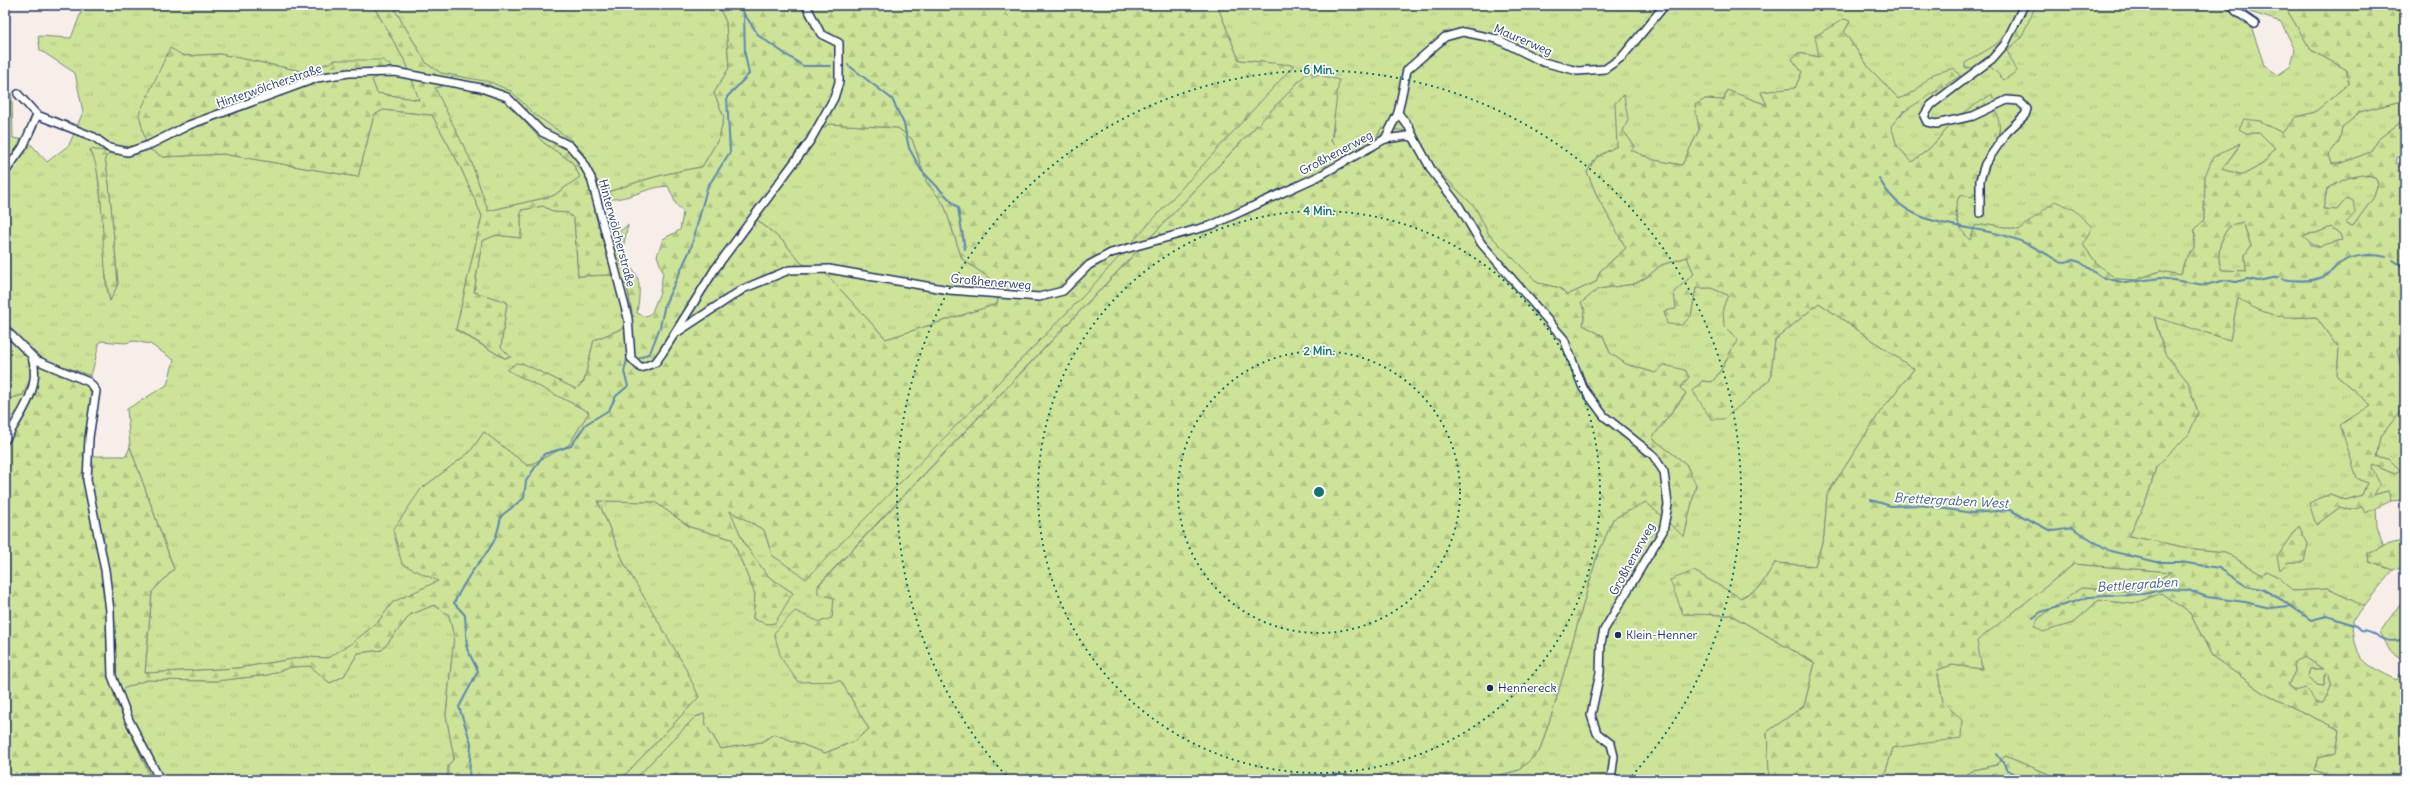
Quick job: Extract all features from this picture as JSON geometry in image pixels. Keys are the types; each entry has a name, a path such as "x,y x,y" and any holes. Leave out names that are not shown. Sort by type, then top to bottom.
{"street":[{"name":"Hinterwölcherstraße","path":"18,94 37,115 94,137 109,148 128,152 149,145 190,125 317,78 349,73 395,72 481,88 507,97 542,132 570,146 580,158 591,178 628,318 631,358 641,368 656,362 676,333 715,269 810,141 834,98 839,82 839,43 821,34 806,5"},
{"name":"Maurerweg","path":"1385,139 1398,113 1407,70 1445,37 1463,32 1497,39 1543,62 1578,72 1604,69 1622,58 1665,5"},
{"path":"1980,213 1980,180 1986,164 2007,132 2026,115 2027,109 2019,101 2007,100 1973,116 1936,124 1927,122 1924,116 1931,105 1992,59 2006,44 2024,5"},
{"path":"2232,5 2236,11 2255,24"},
{"path":"1398,113 1410,128 1414,138"},
{"path":"5,172 23,146 37,115"},
{"name":"Großhenerweg","path":"676,333 743,289 789,270 829,269 949,290 1038,297 1063,291 1089,265 1111,254 1212,225 1319,176 1385,139 1407,136 1414,138 1432,171 1458,206 1481,243 1564,340 1583,388 1604,416 1653,455 1664,472 1668,505 1663,531 1604,630 1601,643 1600,674 1591,715 1597,733 1611,744 1614,756 1611,780"},
{"path":"5,329 32,357 90,382 96,391 89,438 87,480 105,570 110,611 112,676 129,720 160,780"},
{"path":"5,440 28,401 34,379 32,357"}],"green space":[{"path":"84,5 373,5 407,65 420,100 377,93 372,80 336,60 306,72 220,54 184,56 163,157 223,154 358,177 374,115 383,110 432,115 460,166 482,216 456,330 504,358 511,357 501,347 507,302 474,292 482,241 496,235 521,238 521,210 543,206 554,212 568,213 574,219 578,276 613,275 627,285 632,312 624,328 594,340 584,381 576,389 524,364 508,370 589,412 569,445 528,466 484,432 470,452 421,489 439,581 393,602 378,622 352,643 328,658 305,657 238,668 145,673 152,592 174,569 130,447 127,409 167,385 174,360 150,344 134,341 125,343 100,341 91,376 40,358 23,395 5,400 5,70 12,98 13,138 28,141 47,162 69,145 83,112 75,73 40,50 38,36 71,38","holes":["90,150 110,152 105,158 109,184 118,284 110,301 106,284 104,226 96,161"]},
{"path":"373,5 401,5 395,10 427,64 441,73 490,82 511,91 534,114 570,139 585,155 595,178 606,193 654,177 702,167 719,138 724,117 714,93 729,68 726,22 718,5 1217,5 1239,60 1294,65 1086,293 806,579 772,555 764,530 730,511 745,545 768,576 793,593 775,623 767,624 753,619 755,594 732,539 690,527 655,502 598,501 625,565 684,665 699,697 620,780 448,780 448,766 454,758 446,715 454,637 449,615 434,605 410,615 382,650 358,653 344,676 330,683 310,666 291,667 268,675 216,681 146,680 120,690 114,697 152,780 5,780 5,400 23,395 40,358 91,376 92,421 88,456 126,456 130,447 174,569 152,592 145,673 238,668 305,657 328,658 352,643 378,622 393,602 438,581 402,564 393,530 421,489 470,452 484,432 528,466 569,445 589,412 507,370 516,363 524,364 576,389 584,381 594,340 624,328 632,312 627,285 613,275 578,276 574,219 568,213 554,212 543,206 521,210 521,238 496,235 482,241 474,292 507,302 501,347 511,357 504,358 456,329 482,216 460,166 432,115 383,110 374,115 358,177 223,154 163,157 147,148 139,114 170,48 184,56 220,54 306,72 336,60 383,60 392,67 372,80 377,93 419,100 407,65","holes":["449,84 495,96 508,103 544,143 572,162 580,177 553,196 488,211 471,161 435,88","829,124 898,128 912,139 927,183 944,204 962,259 1001,286 997,304 886,339 826,274 801,263 784,242 751,215 804,141","668,186 676,204 683,212 680,230 663,239 657,256 663,272 660,292 652,312 646,317 637,313 639,297 639,282 637,276 628,265 620,261 628,225 604,243 594,211 604,199 621,198"]},
{"path":"401,5 718,5 726,22 729,68 714,93 724,117 719,138 702,167 653,177 606,193 595,178 585,155 534,114 511,91 441,73 427,64 395,10"},
{"path":"1217,5 2229,5 2252,29 2264,65 2278,75 2291,66 2295,50 2281,22 2250,12 2246,5 2284,5 2311,50 2347,70 2348,84 2315,112 2297,117 2282,133 2260,121 2246,133 2260,133 2276,148 2263,164 2243,175 2222,169 2241,144 2205,176 2204,220 2195,229 2194,249 2184,262 2181,275 2160,271 2136,280 2116,279 2098,265 2083,245 2036,218 2019,230 1989,224 1970,240 1960,230 1955,205 1960,195 1983,181 1995,152 1960,115 1930,148 1912,162 1897,146 1890,126 1901,115 1924,97 1938,91 1933,74 1914,92 1899,99 1870,69 1844,32 1850,22 1819,57 1798,53 1792,59 1802,72 1795,88 1761,93 1768,105 1727,91 1724,100 1705,99 1699,130 1682,165 1654,160 1631,150 1635,146 1623,131 1624,95 1617,146 1597,157 1587,172 1598,198 1626,248 1600,271 1596,282 1567,295 1560,288 1538,283 1488,233 1475,207 1434,167 1373,146 1346,156 1331,141 1334,128 1321,76 1308,72 818,585 834,598 833,618 820,622 811,619 841,681 869,729 855,741 825,753 774,734 762,742 721,749 706,725 704,714 695,717 634,780 620,780 699,697 625,565 598,501 655,502 690,527 732,539 755,594 753,619 793,593 768,576 745,545 729,510 764,530 772,555 806,578 1086,293 1271,63 1239,60"},
{"path":"2029,5 2036,5 2021,38 2007,51 2017,71 2004,80 1991,67 1965,68 1965,63 1997,44"},
{"path":"2284,5 2405,5 2405,100 2359,112 2342,127 2339,142 2328,155 2331,164 2336,164 2346,162 2371,152 2377,140 2405,119 2405,153 2397,158 2396,164 2405,161 2405,345 2397,349 2400,364 2405,363 2405,406 2380,437 2376,457 2388,458 2400,470 2395,474 2373,465 2372,469 2380,484 2374,495 2388,491 2391,501 2365,513 2362,507 2351,510 2340,507 2316,525 2309,503 2330,494 2346,500 2362,495 2367,483 2357,478 2340,425 2371,405 2337,376 2339,349 2316,317 2295,317 2266,313 2238,298 2230,340 2154,317 2165,354 2188,382 2198,413 2189,434 2156,467 2147,498 2129,536 2194,549 2225,552 2262,575 2266,571 2280,578 2293,591 2328,589 2364,606 2353,620 2358,653 2368,664 2397,680 2405,666 2405,769 2396,780 2325,780 2325,774 2314,770 2318,758 2336,753 2340,730 2267,695 2212,656 2190,613 2161,593 2133,604 2099,600 2073,623 2043,632 2034,626 2039,618 2081,588 2126,591 2151,585 2171,572 2074,564 1977,641 1982,669 1952,665 1937,670 1943,702 1962,720 1961,738 1893,748 1883,780 1767,780 1769,772 1767,732 1804,706 1815,663 1731,615 1683,614 1670,580 1694,571 1741,598 1759,588 1775,563 1815,566 1824,536 1827,495 1880,412 1914,369 1819,303 1775,340 1770,380 1724,419 1711,419 1693,391 1702,381 1712,382 1720,372 1738,340 1724,326 1723,308 1728,295 1711,288 1696,288 1691,316 1682,325 1667,324 1664,311 1676,309 1674,292 1694,274 1687,257 1661,265 1647,277 1634,284 1598,289 1581,303 1585,310 1583,325 1603,336 1610,353 1626,364 1655,373 1664,365 1685,370 1689,377 1680,388 1686,393 1652,438 1686,464 1696,485 1684,537 1646,502 1613,519 1596,559 1554,707 1539,752 1519,770 1481,780 634,780 695,717 704,714 706,725 721,749 762,742 774,734 825,753 855,741 869,729 841,681 798,682 781,658 774,633 795,611 820,622 832,618 834,598 818,594 818,586 1308,72 1339,80 1331,141 1346,156 1373,146 1381,128 1416,132 1434,167 1475,207 1488,233 1538,283 1560,288 1567,295 1596,282 1600,271 1626,248 1598,198 1587,172 1597,157 1617,146 1615,103 1624,95 1628,120 1623,131 1635,146 1631,150 1654,160 1682,165 1699,130 1695,105 1705,99 1724,100 1727,90 1767,105 1761,92 1795,88 1802,72 1792,59 1798,53 1819,57 1815,36 1844,19 1850,21 1844,32 1870,69 1899,99 1914,92 1933,74 1954,68 1960,76 1903,112 1891,126 1897,146 1912,162 1930,148 1960,115 1992,94 2000,130 1996,151 1986,174 1983,189 1972,197 1960,195 1956,207 1959,224 1965,235 1970,240 1975,226 1989,224 2019,230 2055,201 2073,209 2092,227 2083,245 2098,265 2116,279 2136,280 2160,271 2181,275 2184,262 2194,249 2195,229 2204,220 2205,176 2213,157 2241,143 2222,169 2243,175 2263,164 2275,148 2260,133 2246,133 2239,129 2244,119 2260,121 2282,133 2297,117 2315,112 2348,84 2347,70 2311,50","holes":["2363,175 2375,178 2378,183 2374,197 2353,226 2345,224 2356,212 2353,201 2347,198 2337,210 2323,209 2327,189 2347,178","2243,222 2251,246 2245,255 2246,271 2222,270 2220,265 2219,252 2222,238 2229,227","2331,227 2340,234 2342,240 2316,247 2310,245 2309,241 2304,237 2306,234 2316,233","2305,657 2323,669 2310,669 2308,676 2317,685 2324,686 2324,676 2328,674 2332,685 2323,703 2316,703 2306,688 2295,691 2288,685 2295,671 2294,662"]},
{"path":"449,84 495,96 508,103 544,143 572,162 580,177 553,196 488,211 471,161 434,88"},
{"path":"2405,100 2405,119 2377,140 2371,152 2346,162 2331,164 2328,155 2339,142 2342,127 2359,112"},
{"path":"829,124 898,128 912,139 927,183 944,204 962,259 1001,286 997,304 886,339 826,274 801,263 784,242 751,215 804,141"},
{"path":"90,149 111,152 105,158 109,184 118,284 110,301 104,260 99,180 96,164"},
{"path":"2363,175 2375,178 2378,183 2374,197 2353,226 2345,224 2347,198 2337,210 2323,209 2327,189 2347,178"},
{"path":"2243,222 2251,246 2245,255 2246,271 2222,270 2219,252 2222,238 2229,227"},
{"path":"2331,227 2340,234 2342,240 2317,246 2308,242 2304,237 2306,234 2316,233"},
{"path":"1687,257 1694,274 1674,292 1691,316 1696,288 1711,288 1729,295 1723,308 1738,340 1720,372 1712,382 1702,381 1694,391 1770,380 1775,340 1819,303 1914,369 1880,412 1827,495 1824,536 1815,566 1775,563 1759,588 1740,598 1694,571 1683,614 1731,615 1815,663 1804,706 1767,732 1769,772 1767,780 1481,780 1519,770 1539,752 1554,707 1596,559 1613,519 1646,502 1684,536 1696,485 1686,464 1652,438 1686,394 1679,388 1689,377 1685,370 1655,373 1626,364 1610,353 1603,336 1583,325 1585,310 1581,303 1598,289 1634,284 1647,277 1661,265"},
{"path":"2238,298 2286,318 2316,317 2339,349 2337,376 2371,405 2355,469 2357,478 2367,483 2362,495 2346,500 2330,494 2316,525 2340,507 2351,510 2362,506 2365,513 2376,508 2377,526 2383,546 2368,553 2369,562 2393,570 2364,606 2328,589 2293,591 2280,578 2262,575 2225,552 2194,549 2129,536 2147,498 2156,467 2189,434 2188,382 2165,354 2154,316 2230,340","holes":["2298,527 2304,562 2288,562 2280,569 2278,557"]},
{"path":"2405,345 2405,363 2400,364 2397,349"},
{"path":"2405,406 2405,500 2391,501 2388,491 2373,495 2372,469 2373,465 2395,474 2400,470 2388,458 2376,457 2380,437"},
{"path":"2299,526 2308,544 2304,562 2288,562 2280,570 2277,557"},
{"path":"2405,540 2405,568 2403,566 2393,570 2370,562 2368,553 2383,546"},
{"path":"2074,564 2171,572 2151,585 2126,591 2081,588 2039,618 2034,627 2073,623 2099,600 2133,604 2161,593 2190,613 2212,656 2267,695 2340,730 2336,753 2318,758 2314,770 2325,774 2325,780 2081,780 2051,775 2005,756 1997,765 1974,770 1955,780 1883,780 1893,748 1962,720 1943,702 1937,670 1952,665 1982,669 1976,641"},
{"path":"2405,597 2405,661 2390,651 2380,632"},
{"path":"434,605 449,615 454,637 446,715 454,758 448,766 448,780 152,780 114,697 120,690 146,680 216,681 268,675 291,667 310,666 330,683 344,676 358,653 382,650 410,615"},
{"path":"2305,657 2323,669 2310,669 2308,676 2317,685 2324,686 2324,676 2328,674 2332,685 2323,704 2316,703 2288,685 2295,671 2294,662"},
{"path":"2005,756 2051,775 2081,780 1955,780 1974,770 1997,765"}],"waterway":[{"path":"640,358 650,353 660,327 665,304 691,248 707,188 730,152 727,97 749,74 745,54 744,13 737,5"},
{"path":"745,15 759,36 803,66 831,66"},
{"path":"848,65 892,99 904,124 909,148 921,170 958,208 965,249"},
{"path":"1879,178 1890,194 1903,206 1917,215 1951,225 2011,237 2047,254 2061,263 2073,260 2080,262 2101,277 2125,283 2160,278 2205,285 2226,280 2235,282 2248,279 2258,281 2278,277"},
{"path":"2282,279 2298,281 2320,278 2327,275 2339,264 2355,257 2368,255 2386,257"},
{"path":"2393,260 2405,268"},
{"path":"469,780 471,743 459,707 478,671 467,649 465,615 454,603 469,576 487,553 494,541 501,516 524,498 526,481 544,454 571,446 586,424 609,410 616,396 628,386 624,372 627,360"},
{"name":"Brettergraben West","path":"1871,500 1891,506 1920,505 1972,513 2010,510 2049,530 2054,531 2072,528 2110,551 2157,562 2180,562 2219,568 2246,586 2262,589 2282,600 2311,620 2327,616 2357,626 2361,630 2390,641 2405,639"},
{"name":"Bettlergraben","path":"2033,618 2041,612 2089,597 2143,594 2166,589 2188,590 2207,597 2245,602 2270,608 2290,606"},
{"path":"1997,754 2008,770 2026,780"}],"place":[{"name":"Klein-Henner","path":"1618,635"},
{"name":"Hennereck","path":"1490,688"}]}
